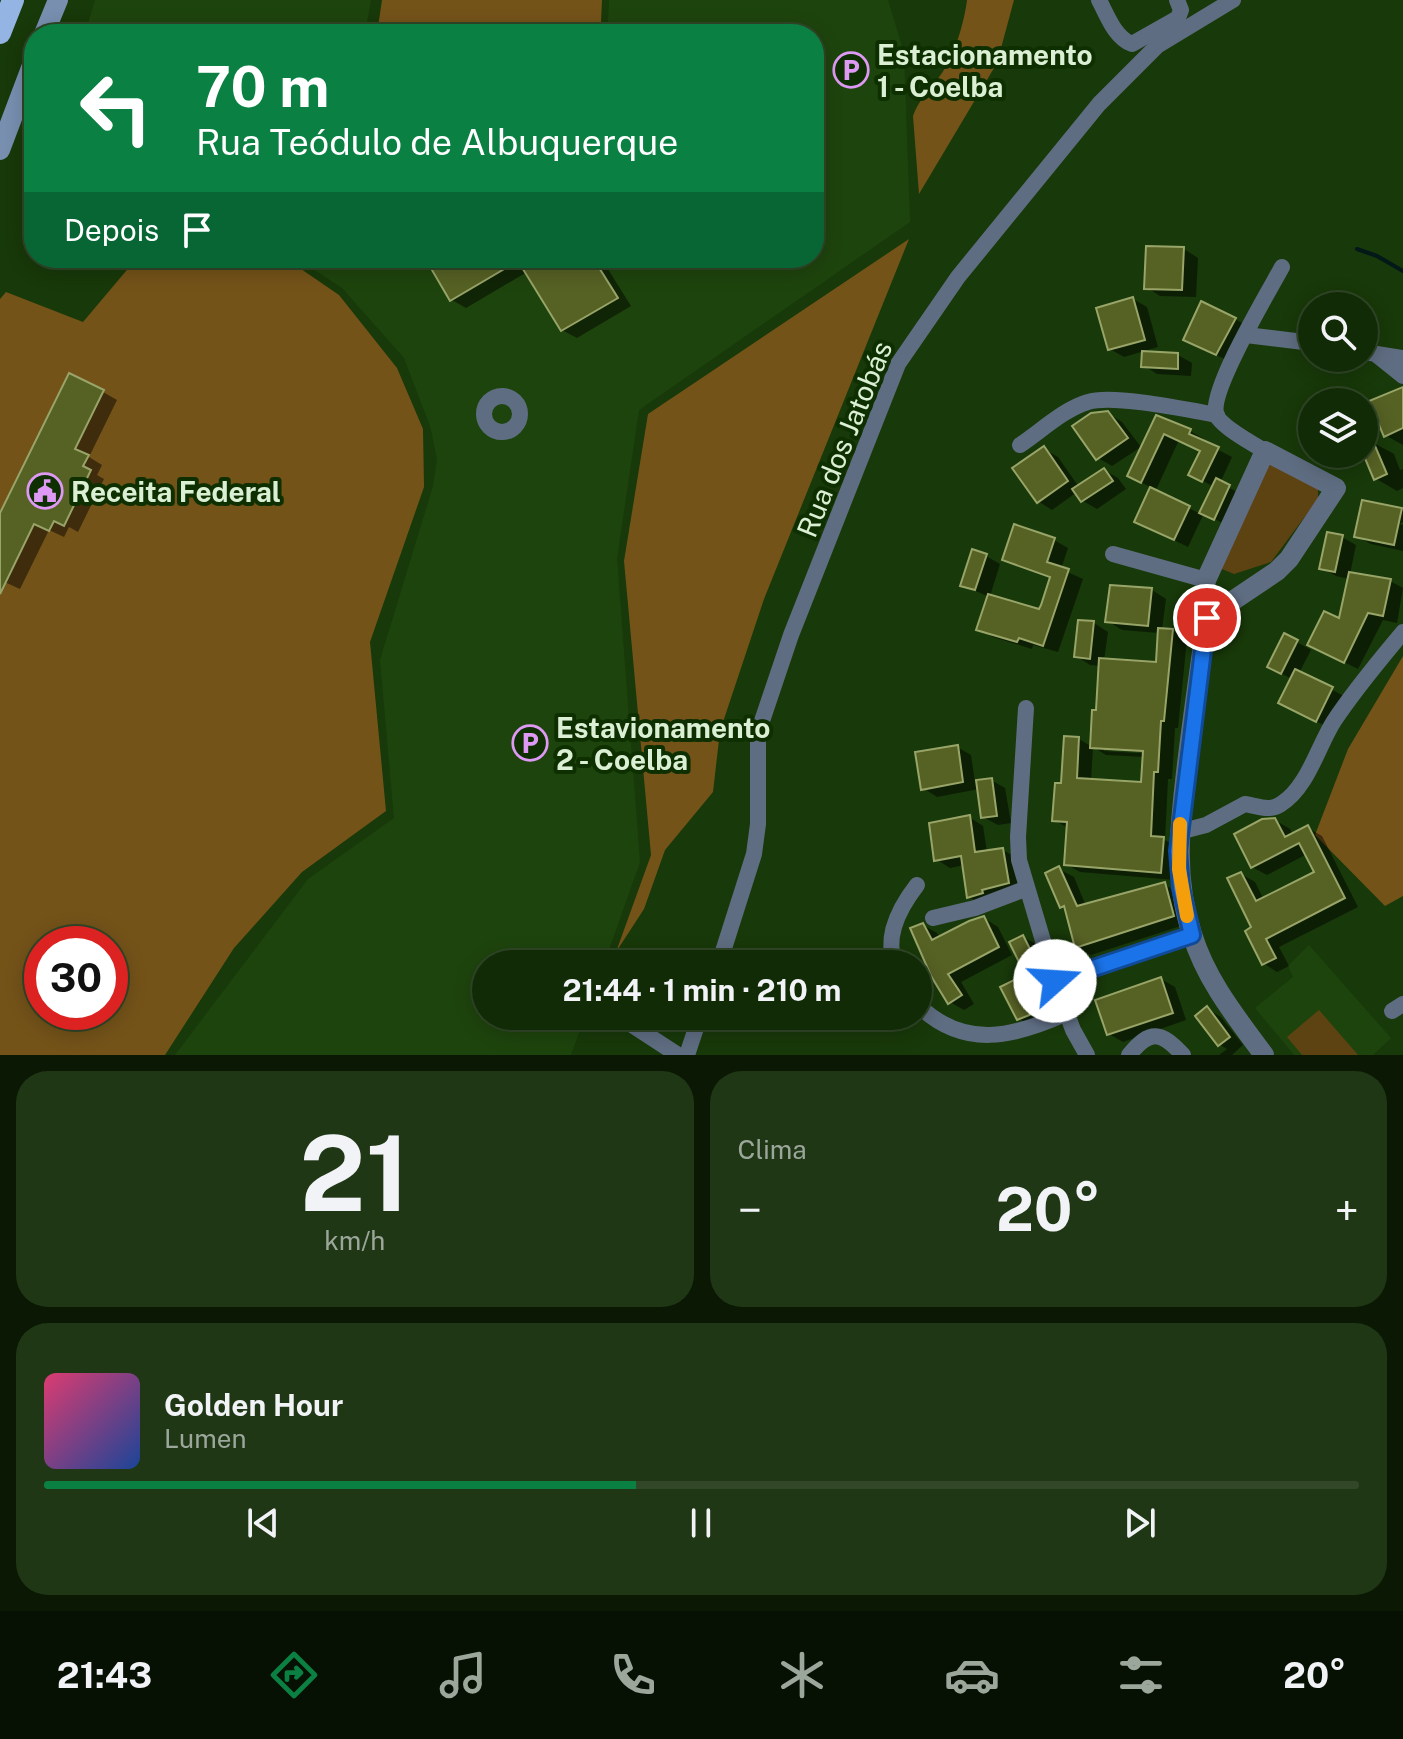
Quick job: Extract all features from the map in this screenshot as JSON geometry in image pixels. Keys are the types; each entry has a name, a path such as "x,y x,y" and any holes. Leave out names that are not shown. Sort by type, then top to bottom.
{"highway":[{"path":"0,33 13,0"}],"main road":[{"path":"48,24 58,0"},
{"path":"0,150 24,86"}],"street":[{"path":"1099,0 1117,33 1125,42 1132,44 1178,18 1181,1"},
{"name":"Rua dos Jatobás","path":"723,950 754,854 758,824 758,741 766,708 791,635 898,364 994,231 1124,77 1157,46 1233,0"},
{"path":"1207,618 1277,571 1289,559 1336,488 1265,451 1221,423 1217,415 1219,389 1282,267"},
{"path":"1246,335 1298,341"},
{"path":"1378,354 1403,358"},
{"path":"1378,359 1403,376"},
{"path":"1020,445 1076,407 1097,400 1217,415"},
{"path":"1264,1055 1218,991 1192,935 1179,869 1179,832 1207,618 1204,597 1206,580 1265,451"},
{"path":"1113,554 1206,580"},
{"path":"1179,832 1193,830 1245,804 1266,809 1279,806 1287,799 1297,788 1358,685 1403,632"},
{"path":"1026,708 1019,860 1025,889 1055,981 1087,1055"},
{"path":"891,950 892,932 917,885"},
{"path":"933,918 975,908 1025,889"},
{"path":"1055,981 1192,935"},
{"path":"932,1016 945,1026 986,1037 1028,1029 1067,1013"},
{"path":"640,1030 678,1055"},
{"path":"687,1055 695,1030"},
{"path":"1129,1055 1150,1036 1160,1036 1170,1041 1183,1055"}],"shaded area":[{"path":"95,0 371,0 367,24 88,24"},
{"path":"382,0 602,0 602,24 378,24"},
{"path":"609,0 888,0 904,53 910,222 639,410 617,559 640,862 609,950 472,950 472,1030 580,1030 571,1055 175,1055 308,879 394,818 380,660 433,486 437,459 430,426 404,358 342,288 311,268 824,268 824,24 609,24"},
{"path":"967,0 1014,0 997,63 919,194 913,116 951,57"},
{"path":"909,239 764,599 720,731 713,792 665,850 644,909 617,950 651,855 624,561 648,414"},
{"path":"129,268 300,268 339,295 397,368 423,429 424,487 370,642 386,811 302,872 234,948 165,1055 0,1055 0,299 6,292 83,322"},
{"path":"1273,461 1318,488 1318,499 1271,562 1234,574 1217,567 1263,470"},
{"path":"1403,656 1403,896 1385,906 1315,835 1348,749"},
{"path":"1309,945 1391,1038 1373,1055 1294,1055 1255,1008 1293,977 1288,966"},
{"path":"1319,1010 1358,1055 1302,1055 1287,1037"}],"building":[{"path":"1146,246 1184,247 1182,290 1144,289"},
{"path":"431,268 506,268 450,301"},
{"path":"522,268 599,268 618,298 561,331"},
{"path":"1133,297 1145,340 1108,350 1096,308"},
{"path":"1201,301 1236,318 1216,355 1183,340"},
{"path":"1142,351 1178,353 1178,369 1141,367"},
{"name":"Receita Federal","path":"69,373 104,390 75,449 89,455 83,466 91,470 64,526 54,521 49,531 34,524 0,594 0,513"},
{"path":"1403,387 1403,428 1384,437 1378,423 1378,397"},
{"path":"1108,411 1128,438 1096,460 1072,426 1091,413"},
{"path":"1156,415 1191,429 1189,434 1219,447 1202,482 1188,475 1200,451 1164,434 1141,483 1127,476"},
{"path":"1044,446 1068,481 1037,503 1012,468"},
{"path":"1378,453 1387,474 1374,480 1369,468 1378,468"},
{"path":"1104,468 1113,481 1081,502 1072,489"},
{"path":"1216,478 1230,485 1214,520 1199,513"},
{"path":"1150,487 1190,506 1174,540 1134,522"},
{"path":"1362,500 1402,508 1394,545 1354,537"},
{"path":"1014,524 1055,538 1047,562 1069,569 1043,646 976,630 988,594 1039,609 1041,605 1050,577 1002,560"},
{"path":"1327,532 1343,535 1335,572 1319,569"},
{"path":"972,549 987,554 975,590 960,586"},
{"path":"1349,572 1391,579 1383,616 1368,613 1344,663 1307,645 1324,611 1339,618"},
{"path":"1110,585 1152,588 1148,626 1105,622"},
{"path":"1078,620 1094,621 1090,659 1074,657"},
{"path":"1158,628 1173,629 1158,772 1154,772 1151,836 1164,837 1161,873 1064,865 1067,822 1052,821 1055,783 1061,783 1064,736 1079,737 1077,778 1141,782 1143,751 1090,748 1092,710 1096,710 1099,658 1156,662"},
{"path":"1284,633 1298,640 1281,674 1267,667"},
{"path":"1295,669 1333,687 1316,722 1278,703"},
{"path":"958,745 963,782 921,790 915,752"},
{"path":"992,778 997,816 981,818 976,780"},
{"path":"970,815 975,852 1003,848 1009,883 982,890 983,893 967,898 961,856 934,861 929,823"},
{"path":"1275,818 1285,837 1308,825 1345,898 1266,939 1276,958 1262,965 1245,931 1251,927 1227,878 1241,872 1256,901 1314,872 1299,843 1251,868 1234,834 1262,819"},
{"path":"1059,866 1077,906 1165,882 1174,916 1075,948 1064,906 1060,908 1045,873"},
{"path":"984,916 999,947 948,974 962,995 948,1004 932,978 932,950 920,950 910,928 923,923 932,940"},
{"path":"1023,935 1040,969 1026,976 1009,942"},
{"path":"1161,977 1173,1013 1107,1035 1095,1000"},
{"path":"1014,980 1032,1014 1017,1020 1000,987"},
{"path":"1207,1006 1230,1037 1218,1046 1195,1016"}],"waterway":[{"path":"1357,249 1403,271"}],"slow traffic":[{"path":"1180,824 1179,869 1187,916"}],"place":[{"name":"Estacionamento 1 - Coelba","path":"851,70"},
{"name":"Receita Federal","path":"45,491"},
{"name":"Estavionamento 2 - Coelba","path":"530,743"}],"route":[{"path":"1055,981 1192,935 1181,888 1178,851 1207,618"}]}
